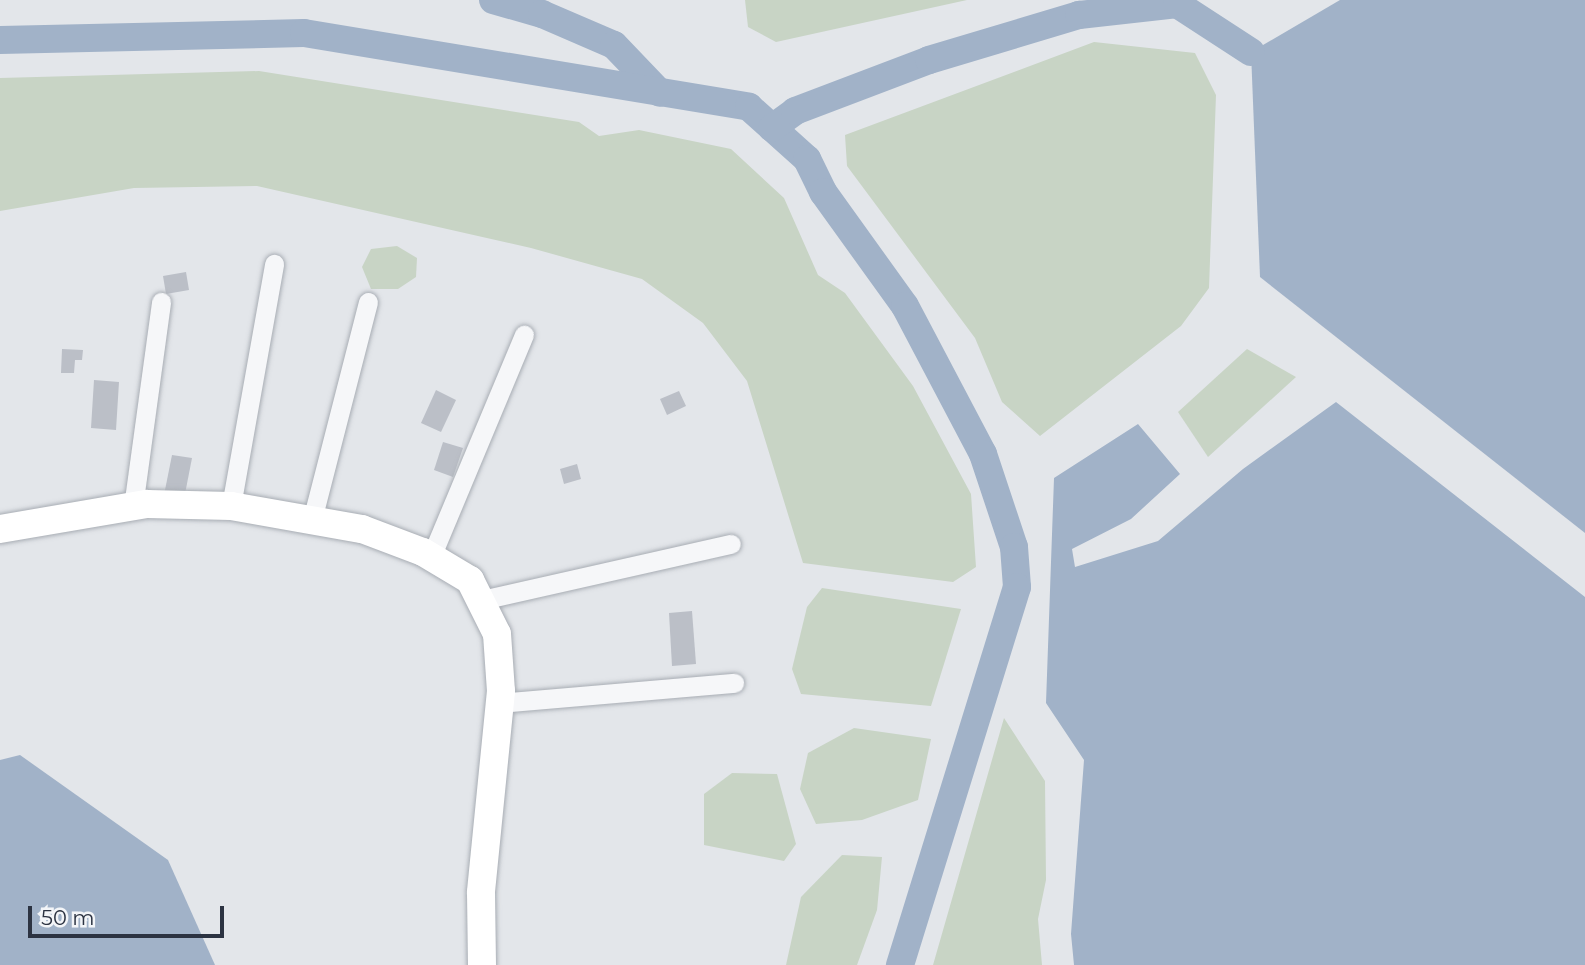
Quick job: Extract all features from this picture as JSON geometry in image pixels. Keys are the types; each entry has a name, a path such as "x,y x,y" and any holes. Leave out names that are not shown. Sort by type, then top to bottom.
{"street":[{"path":"231,506 274,264"},
{"path":"133,506 161,302"},
{"path":"312,520 368,302"},
{"path":"431,556 524,335"},
{"path":"0,529 133,506 231,506 362,529 431,556 470,580 497,634 499,703 481,893 482,965"},
{"path":"482,600 732,544"},
{"path":"499,703 734,683"}],"green space":[{"path":"745,0 967,0 776,42 748,27"},
{"path":"1094,42 1195,53 1216,95 1209,288 1181,326 1040,436 1002,402 975,338 847,166 845,135"},
{"path":"259,71 579,122 599,136 639,130 731,149 784,198 818,275 845,293 913,386 971,494 976,567 953,582 803,563 747,381 703,323 642,279 531,248 257,186 134,188 0,211 0,78"},
{"path":"397,246 417,258 416,277 398,289 371,289 362,267 371,249"},
{"path":"1247,349 1296,377 1208,457 1178,412"},
{"path":"822,588 961,609 931,706 801,694 792,669 807,607"},
{"path":"1004,718 1045,781 1046,880 1038,919 1042,965 933,965"},
{"path":"854,728 931,739 918,800 862,820 816,824 800,789 808,753"},
{"path":"732,773 777,774 796,844 784,861 704,845 704,794"},
{"path":"842,855 882,857 877,910 857,965 786,965 801,897"}],"water":[{"path":"1340,0 1585,0 1585,533 1260,277 1251,52"},
{"path":"1336,402 1585,597 1585,965 1074,965 1071,934 1084,760 1046,703 1054,478 1138,424 1180,474 1131,519 1072,549 1075,567 1158,541 1243,469"},
{"path":"20,755 168,860 215,965 0,965 0,760"}],"building":[{"path":"186,272 189,290 166,294 163,276"},
{"path":"62,349 83,350 82,360 75,360 74,373 61,373"},
{"path":"94,380 119,382 116,430 91,428"},
{"path":"436,390 456,400 441,432 421,423"},
{"path":"679,391 686,406 667,415 660,399"},
{"path":"443,442 463,448 453,477 434,470"},
{"path":"172,455 192,458 184,499 164,495"},
{"path":"577,464 581,479 564,484 560,469"},
{"path":"692,611 696,664 672,666 669,613"}],"waterway":[{"path":"493,0 542,14 614,45 660,93"},
{"path":"772,128 795,111 929,60 1079,15 1177,4 1251,52"},
{"path":"0,40 304,33 749,107 807,159 823,192 905,306 983,454 1014,547 1017,587 900,965"}]}
